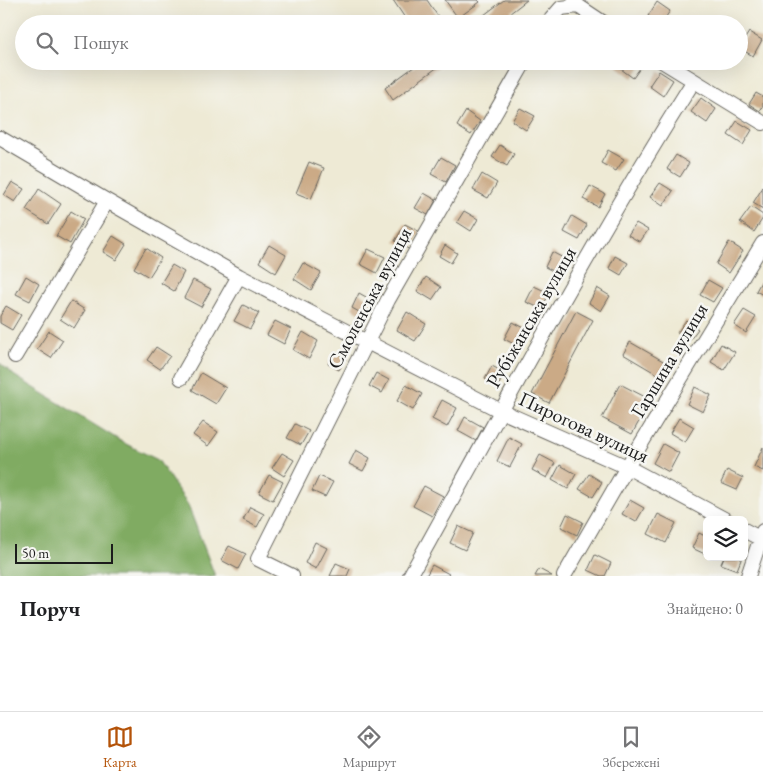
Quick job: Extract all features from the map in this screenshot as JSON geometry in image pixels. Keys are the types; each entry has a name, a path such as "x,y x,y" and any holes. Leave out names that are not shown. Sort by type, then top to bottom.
{"street":[{"path":"555,15 562,8 577,3 593,15"},
{"name":"Смоленська вулиця","path":"292,576 258,558 367,340 520,70"},
{"path":"675,70 763,123"},
{"name":"Рубіжанська вулиця","path":"410,576 501,411 645,158 693,82"},
{"name":"Пирогова вулиця","path":"0,138 106,201 239,276 367,340 501,411 627,467 719,516"},
{"path":"15,356 106,201"},
{"name":"Гаршина вулиця","path":"564,576 627,467 763,243"},
{"path":"181,378 239,276"},
{"path":"748,531 762,536 748,576"}],"green space":[{"path":"0,363 15,376 124,443 158,460 188,505 215,576 0,576"}],"building":[{"path":"393,0 427,0 437,15 403,15"},
{"path":"445,0 478,0 480,2 462,15 456,15"},
{"path":"504,0 527,0 508,15 484,15"},
{"path":"657,2 670,11 667,15 649,15"},
{"path":"749,32 762,40 753,56 748,53"},
{"path":"410,70 434,70 393,100 385,88"},
{"path":"622,70 639,70 633,78"},
{"path":"659,71 673,80 663,96 649,86"},
{"path":"756,93 763,97 763,106 760,111 749,104"},
{"path":"701,98 716,109 707,123 691,112"},
{"path":"520,108 535,116 526,130 512,121"},
{"path":"466,111 480,121 471,135 457,126"},
{"path":"737,121 752,130 743,145 728,135"},
{"path":"500,145 514,154 507,166 492,157"},
{"path":"608,150 624,159 616,171 601,163"},
{"path":"676,155 689,163 680,177 667,169"},
{"path":"441,157 455,165 446,182 431,174"},
{"path":"309,162 324,168 311,199 296,193"},
{"path":"482,174 497,183 488,198 473,190"},
{"path":"12,182 24,189 15,202 4,195"},
{"path":"660,183 673,191 663,206 650,197"},
{"path":"590,186 605,194 598,207 583,199"},
{"path":"763,187 763,209 753,203"},
{"path":"39,189 61,204 48,224 26,210"},
{"path":"424,193 436,200 428,215 415,208"},
{"path":"751,207 763,215 754,232 740,222"},
{"path":"71,211 84,219 70,244 56,236"},
{"path":"464,211 478,219 471,231 457,222"},
{"path":"572,216 587,225 579,240 564,232"},
{"path":"636,223 648,230 640,242 628,235"},
{"path":"405,224 420,232 410,250 395,241"},
{"path":"113,236 126,244 116,260 103,252"},
{"path":"729,242 743,251 729,273 716,264"},
{"path":"269,245 286,255 276,273 259,262"},
{"path":"445,245 457,253 451,263 439,256"},
{"path":"146,248 161,258 149,277 134,268"},
{"path":"368,249 385,257 377,273 360,264"},
{"path":"552,252 567,260 559,274 545,267"},
{"path":"615,256 628,263 621,275 609,268"},
{"path":"303,263 321,273 311,290 294,279"},
{"path":"172,265 184,272 174,291 161,283"},
{"path":"26,276 39,284 30,301 16,294"},
{"path":"426,277 441,287 432,300 417,291"},
{"path":"763,278 763,295 756,291"},
{"path":"193,280 211,289 201,307 184,298"},
{"path":"708,280 722,288 713,302 700,295"},
{"path":"534,286 549,293 542,309 526,302"},
{"path":"597,288 610,296 601,311 589,303"},
{"path":"359,293 375,302 368,317 352,308"},
{"path":"71,301 85,310 74,328 60,319"},
{"path":"243,305 259,313 250,329 234,321"},
{"path":"6,306 21,315 12,330 0,323 0,316"},
{"path":"744,310 756,317 746,333 734,325"},
{"path":"576,311 593,320 549,403 532,394"},
{"path":"407,312 426,324 415,341 397,330"},
{"path":"686,320 698,329 689,341 677,333"},
{"path":"275,321 291,329 284,344 267,335"},
{"path":"513,322 528,330 520,347 504,339"},
{"path":"49,331 63,340 51,358 37,349"},
{"path":"303,332 318,341 309,359 293,350"},
{"path":"630,342 670,365 662,377 623,354"},
{"path":"721,344 735,352 724,370 711,362"},
{"path":"156,347 170,356 160,369 147,360"},
{"path":"335,352 346,358 339,370 328,364"},
{"path":"492,366 505,373 498,386 485,379"},
{"path":"201,373 226,388 216,404 192,390"},
{"path":"376,373 389,380 382,393 369,386"},
{"path":"620,384 651,400 632,434 602,418"},
{"path":"406,385 422,394 413,410 397,401"},
{"path":"695,387 711,395 703,412 687,404"},
{"path":"442,400 457,408 447,427 432,419"},
{"path":"465,417 483,427 476,441 458,431"},
{"path":"679,418 694,427 685,442 670,433"},
{"path":"203,422 218,432 208,446 193,435"},
{"path":"295,424 309,431 301,445 287,438"},
{"path":"509,437 522,444 510,467 497,461"},
{"path":"663,444 679,453 669,472 653,463"},
{"path":"763,447 763,471 754,467"},
{"path":"356,450 370,458 363,471 349,464"},
{"path":"282,453 294,460 284,476 272,468"},
{"path":"540,455 555,463 547,478 532,470"},
{"path":"560,465 576,474 568,489 552,480"},
{"path":"727,470 743,478 737,490 721,483"},
{"path":"589,474 602,482 593,497 579,489"},
{"path":"269,475 283,482 273,500 259,493"},
{"path":"319,476 333,482 325,497 312,491"},
{"path":"424,486 443,496 432,516 413,506"},
{"path":"630,500 644,508 636,522 622,514"},
{"path":"250,507 264,514 257,527 243,520"},
{"path":"567,514 583,522 577,535 561,527"},
{"path":"658,514 676,523 666,543 648,534"},
{"path":"458,526 473,533 465,550 450,543"},
{"path":"699,533 703,535 703,553 692,548"},
{"path":"315,542 327,548 316,569 305,563"},
{"path":"229,546 246,554 238,569 221,560"},
{"path":"595,555 611,563 605,576 588,570"},
{"path":"722,561 740,561 737,570 721,564"},
{"path":"336,563 350,569 347,576 330,576"},
{"path":"432,565 449,574 448,576 426,576"},
{"path":"539,569 552,576 535,576"}]}
